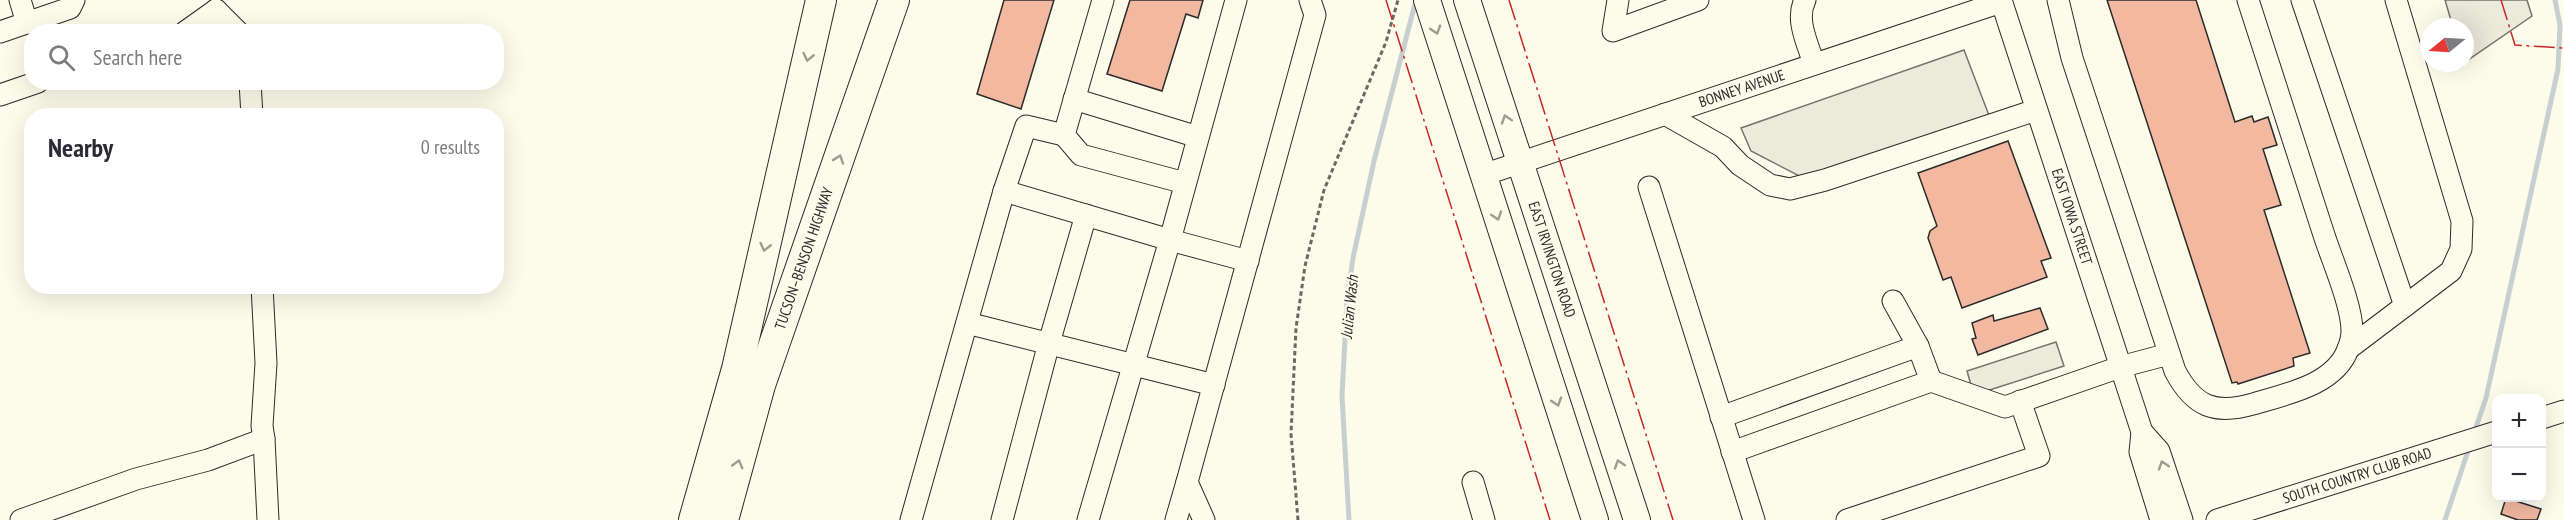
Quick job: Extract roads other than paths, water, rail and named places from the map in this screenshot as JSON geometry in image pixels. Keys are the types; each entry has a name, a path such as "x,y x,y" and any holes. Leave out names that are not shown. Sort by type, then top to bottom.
{"highway":[{"path":"694,520 737,369 821,0"},
{"name":"TUCSON–BENSON HIGHWAY","path":"723,520 760,385 894,0"}],"main road":[{"path":"1427,0 1595,520"},
{"name":"EAST IRVINGTON ROAD","path":"1467,0 1637,520"}],"street":[{"path":"20,0 27,23"},
{"path":"0,32 70,8 74,0"},
{"path":"1064,135 1103,0"},
{"path":"1088,520 1170,240 1236,0"},
{"path":"1176,520 1315,15 1310,0"},
{"path":"1618,0 1613,31 1698,0"},
{"path":"2058,0 2072,58 2169,354 2181,383 2191,393 2204,403 2227,410 2312,384 2330,375 2340,364 2348,349 2352,331 2348,309 2248,0"},
{"path":"2302,0 2405,306"},
{"path":"2348,349 2451,271 2461,249 2462,221 2396,0"},
{"name":"BONNEY AVENUE","path":"1483,175 2001,1"},
{"name":"EAST IOWA STREET","path":"2001,1 2142,432 2159,451 2182,520"},
{"path":"1800,4 1801,24 1814,64"},
{"path":"194,24 217,5 232,24"},
{"path":"0,95 24,87"},
{"path":"250,90 252,108"},
{"path":"1074,99 1198,137"},
{"path":"1665,114 1723,147 1740,165 1770,185 1790,189 1836,177 2036,110"},
{"path":"911,520 1004,191 1026,126 1064,135 1081,155 1185,183"},
{"path":"1649,187 1754,520"},
{"path":"1004,191 1248,261"},
{"path":"1002,520 1048,343 1086,215"},
{"path":"262,294 266,363 262,426 268,520"},
{"path":"1893,301 1917,346 1931,381"},
{"path":"967,323 1214,385"},
{"path":"1721,417 1917,346"},
{"path":"1732,452 1931,381 2004,407 2169,354"},
{"path":"1847,520 2039,456 2020,401"},
{"path":"2546,416 2564,411"},
{"name":"EAST IOWA STREET","path":"2142,432 2140,452 2161,520"},
{"name":"SOUTH COUNTRY CLUB ROAD","path":"2217,520 2492,434"},
{"path":"21,520 136,479 208,460 264,439"},
{"path":"1187,482 1204,520"},
{"path":"1473,482 1484,520"}],"waterway":[{"name":"Julian Wash","path":"1349,520 1342,396 1347,300 1353,258 1374,161 1416,0"},
{"path":"2474,433 2486,398 2558,69 2560,25 2555,0"},
{"path":"2445,520 2469,448"}]}
